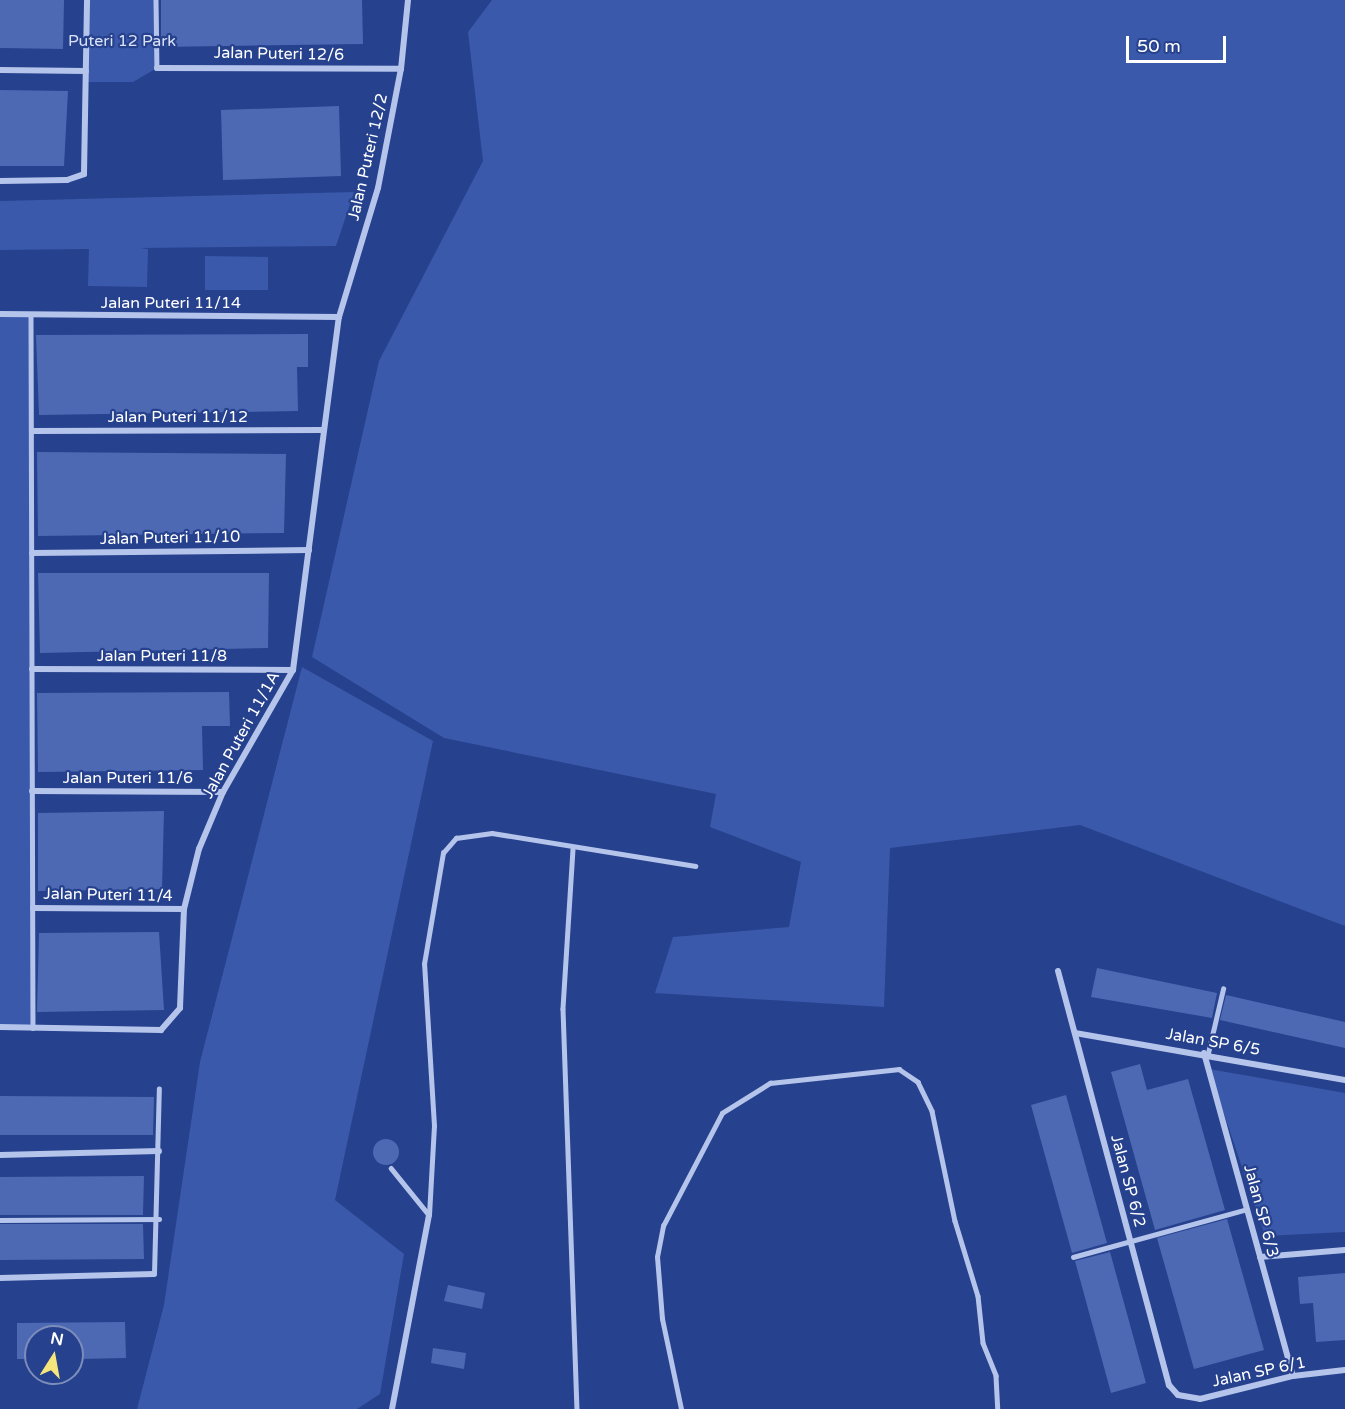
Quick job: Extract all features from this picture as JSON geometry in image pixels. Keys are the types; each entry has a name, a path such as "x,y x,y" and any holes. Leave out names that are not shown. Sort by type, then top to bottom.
{"street":[{"path":"0,181 67,180 84,174 87,0"},
{"name":"Jalan Puteri 12/2","path":"339,318 378,188 401,69 408,0"},
{"name":"Jalan Puteri 12/6","path":"157,68 401,69"},
{"path":"0,70 86,71"},
{"name":"Jalan Puteri 11/14","path":"2,314 339,318"},
{"name":"Jalan Puteri 11/1A","path":"0,1028 161,1030 174,1022 180,1008 184,909 199,849 223,792 292,670 339,318"},
{"name":"Jalan Puteri 11/12","path":"32,430 323,430"},
{"name":"Jalan Puteri 11/10","path":"32,553 309,550"},
{"name":"Jalan Puteri 11/8","path":"32,669 292,670"},
{"name":"Jalan Puteri 11/6","path":"32,790 223,792"},
{"name":"Jalan Puteri 11/4","path":"33,908 184,909"},
{"name":"Jalan SP 6/2","path":"1058,971 1169,1385 1178,1395"},
{"name":"Jalan SP 6/5","path":"1075,1033 1206,1053 1345,1080"},
{"name":"Jalan SP 6/3","path":"1206,1053 1293,1376"},
{"path":"0,1155 159,1151"},
{"path":"392,1409 429,1215"},
{"path":"1260,1257 1345,1250"},
{"path":"0,1278 154,1274"},
{"name":"Jalan SP 6/1","path":"1178,1395 1200,1399 1293,1376 1345,1370"}],"lane":[{"path":"156,0 157,68"},
{"path":"32,315 33,1028"},
{"path":"429,1215 434,1126 424,964 443,853 456,838 470,832 695,866"},
{"path":"573,849 563,1009 577,1409"},
{"path":"1206,1053 1223,989"},
{"path":"681,1409 662,1319 657,1257 663,1226 722,1113 770,1083 899,1069 918,1082 932,1111 955,1221 978,1296 983,1343 996,1376 998,1409"},
{"path":"154,1274 159,1219 159,1089"},
{"path":"391,1168 429,1215"},
{"path":"1073,1257 1247,1209"},
{"path":"0,1220 159,1219"}],"green space":[{"name":"Puteri 12 Park","path":"87,0 156,0 157,68 133,82 88,82"},
{"path":"492,0 1345,0 1345,926 1080,825 890,848 884,1007 655,993 673,937 789,927 801,862 710,827 716,794 444,738 312,657 379,361 483,161 468,32"},
{"path":"354,192 336,246 140,248 148,249 147,287 88,286 89,249 0,250 0,201"},
{"path":"205,256 268,257 268,290 205,290"},
{"path":"0,315 31,315 33,1028 0,1027"},
{"path":"302,667 433,741 335,1200 404,1254 380,1394 357,1409 137,1409 164,1305 200,1062"},
{"path":"1209,1069 1345,1093 1345,1232 1265,1236"}],"building":[{"path":"0,0 64,0 63,49 0,48"},
{"path":"161,0 362,0 363,44 161,47"},
{"path":"0,90 68,91 64,166 0,166"},
{"path":"339,106 341,176 223,180 221,110"},
{"path":"308,334 308,367 297,367 298,411 39,415 36,335"},
{"path":"37,452 286,454 284,533 38,536"},
{"path":"38,573 269,573 268,648 40,653"},
{"path":"229,692 230,726 202,726 203,770 38,772 37,693"},
{"path":"164,811 162,889 38,891 38,813"},
{"path":"159,932 164,1010 37,1012 39,933"},
{"path":"1097,968 1217,993 1212,1018 1091,997"},
{"path":"1226,995 1345,1022 1345,1048 1220,1020"},
{"path":"1140,1064 1147,1090 1188,1079 1225,1210 1155,1230 1111,1072"},
{"path":"1066,1095 1107,1243 1072,1253 1031,1105"},
{"path":"0,1096 154,1097 153,1135 0,1135"},
{"path":"386,1139 395,1143 399,1152 395,1161 386,1165 377,1161 373,1152 377,1143"},
{"path":"144,1176 143,1215 0,1215 0,1177"},
{"path":"1227,1219 1264,1350 1194,1369 1157,1238"},
{"path":"0,1224 143,1224 144,1259 0,1260"},
{"path":"1110,1252 1146,1383 1111,1393 1075,1261"},
{"path":"1345,1273 1345,1340 1316,1342 1313,1303 1300,1304 1298,1277"},
{"path":"448,1285 485,1293 482,1309 444,1301"},
{"path":"125,1322 126,1358 84,1359 84,1325 24,1325 24,1359 17,1359 17,1323"},
{"path":"433,1348 466,1353 464,1369 431,1363"}]}
